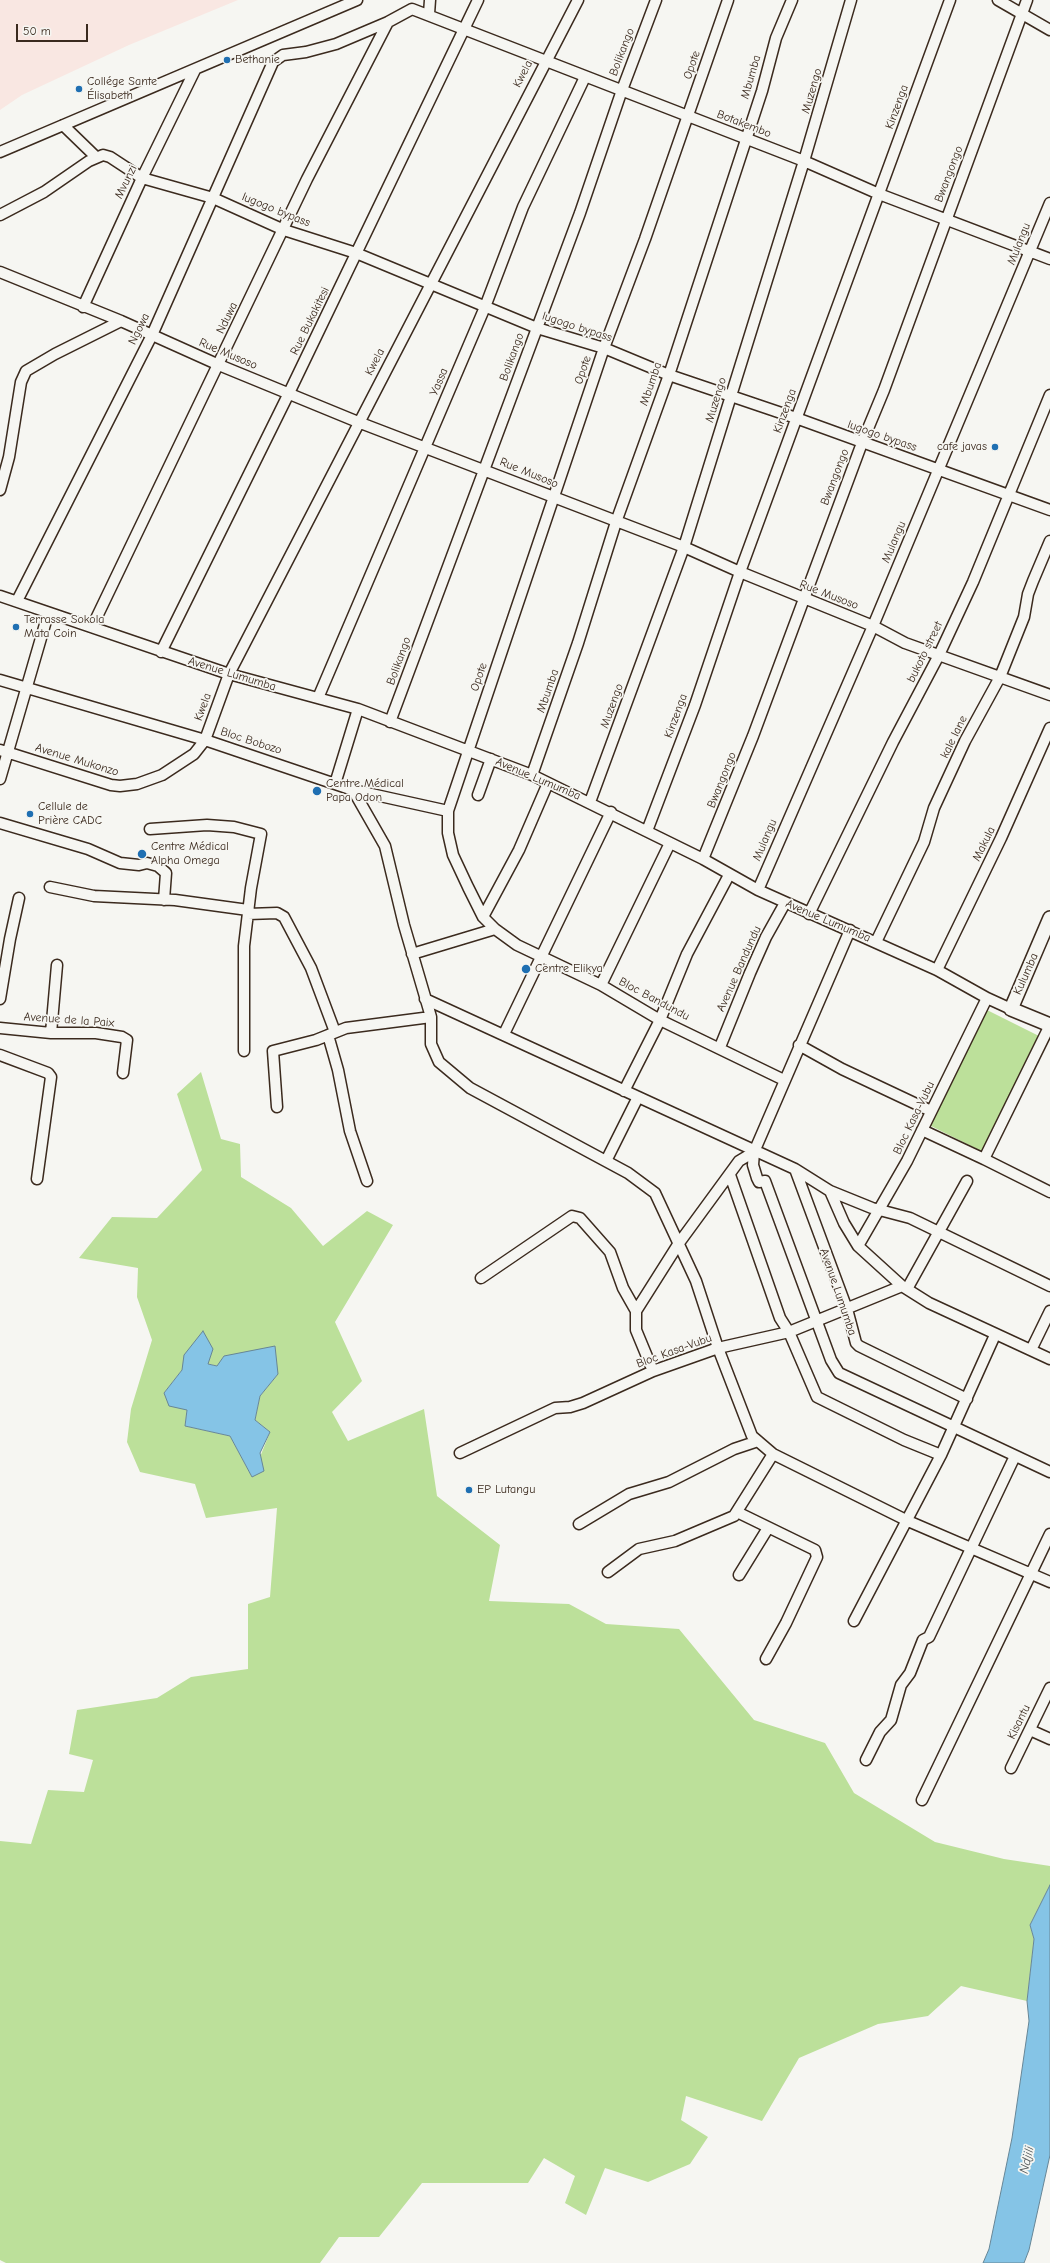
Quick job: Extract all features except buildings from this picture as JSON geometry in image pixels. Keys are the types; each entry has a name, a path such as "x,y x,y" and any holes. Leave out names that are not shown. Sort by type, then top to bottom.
{"street":[{"path":"0,152 358,0"},
{"path":"429,14 430,0"},
{"name":"Rue Bukakitesi","path":"161,652 289,393 478,0"},
{"name":"Kwela","path":"205,740 229,674 358,422 578,0"},
{"name":"Bolikango","path":"390,722 580,214 622,90 656,0"},
{"name":"Opote","path":"468,750 604,348 688,117 728,0"},
{"name":"Mbumba","path":"532,775 578,643 616,522 669,375 762,91 776,38 792,0"},
{"name":"Muzengo","path":"590,802 684,547 804,161 851,0"},
{"name":"Kinzenga","path":"647,831 695,705 740,572 950,0"},
{"path":"998,0 1050,30"},
{"name":"Bwangongo","path":"703,859 753,736 862,443 884,390 1026,0"},
{"name":"Botakembo","path":"273,62 283,55 306,52 336,44 388,22 412,9 429,14 585,77 746,138 804,161 879,194 1050,259"},
{"name":"Nduwa","path":"92,627 284,230 307,179 388,22"},
{"name":"Ngowa","path":"17,601 152,335 273,62"},
{"name":"Mvunzi","path":"82,307 142,178 195,70"},
{"name":"Yassa","path":"318,698 485,307 523,207 585,77"},
{"name":"lugogo bypass","path":"63,125 100,156 110,157 142,178 213,198 284,230 356,253 429,285 537,328 604,348 669,375 796,418 1050,510"},
{"path":"0,215 44,192 100,156"},
{"name":"Mulangu","path":"758,890 873,626 1050,203"},
{"name":"Rue Musoso","path":"0,272 82,307 121,321 219,365 358,422 484,469 616,522 684,547 804,599 873,626 906,643 1050,695"},
{"path":"0,490 4,456 21,382 26,371 54,354 121,321"},
{"name":"bukoto street","path":"808,914 893,742 939,655 972,582 1050,395"},
{"name":"kale lane","path":"876,942 924,842 934,808 965,741 1000,677 1024,616 1028,594 1033,580 1050,541"},
{"name":"Avenue Lumumba","path":"0,596 17,601 48,614 92,627 161,652 229,674 358,709 532,775 611,812 703,859 758,890 808,914 850,930 937,970 987,998 1050,1025"},
{"path":"0,779 4,751 26,688 48,614"},
{"name":"Bloc Bobozo","path":"0,680 205,740 353,790 448,811"},
{"path":"336,784 358,709"},
{"name":"Makula","path":"937,970 1001,838 1050,728"},
{"name":"Avenue Mukonzo","path":"4,751 111,786 120,786 136,784 162,775 194,754 205,740"},
{"name":"Bloc Bandundu","path":"468,750 448,811 448,833 453,855 483,917 495,930 517,945 602,985 660,1020 720,1047 784,1080"},
{"path":"478,795 491,759"},
{"path":"483,917 519,850 548,783"},
{"path":"353,790 377,829 385,846 412,954 431,1017 431,1044 439,1062 470,1088 628,1173 655,1193 696,1281 718,1348 752,1436 773,1454 908,1521 1050,1582"},
{"path":"504,1034 611,812"},
{"path":"0,823 88,849 120,863 139,865 147,862 158,866 166,873 164,900"},
{"path":"150,829 207,825 234,827 261,834 244,946 244,1051"},
{"path":"602,985 670,843"},
{"path":"624,1090 660,1020 687,954 729,875"},
{"path":"50,887 94,896 164,900 248,912 277,913 284,917 311,968 331,1033 350,1131 367,1181"},
{"path":"0,998 3,957 19,898"},
{"name":"Avenue Bandundu","path":"720,1047 766,937 785,903"},
{"name":"Kulumba","path":"1011,1008 1050,918"},
{"path":"412,954 495,930"},
{"path":"850,930 754,1152 753,1165 757,1178 759,1182 765,1181 831,1360 839,1373 1050,1472"},
{"path":"51,1033 57,965"},
{"name":"Bloc Kasa-Vubu","path":"858,1246 907,1161 987,998"},
{"path":"425,999 504,1034 754,1152 795,1169 830,1191 879,1209 906,1216 1050,1286"},
{"path":"277,1107 273,1051 310,1042 331,1033 364,1024 431,1017"},
{"path":"984,1160 1050,1025"},
{"name":"Avenue de la Paix","path":"0,1028 51,1033 96,1034 122,1037 127,1040 123,1073"},
{"path":"799,1045 842,1069 931,1111"},
{"path":"0,1055 48,1073 51,1077 37,1179"},
{"path":"606,1161 638,1097"},
{"path":"922,1130 1050,1192"},
{"path":"636,1311 679,1243 730,1176 738,1161 754,1152"},
{"name":"Avenue Lumumba","path":"795,1169 847,1309 854,1339 859,1346 967,1398"},
{"path":"730,1176 775,1304 789,1332 817,1397 904,1440 941,1455"},
{"path":"905,1288 967,1181"},
{"path":"830,1191 844,1223 858,1246 905,1288 929,1303 995,1335 1050,1359"},
{"path":"481,1278 572,1216 580,1218 610,1252 623,1288 636,1311 636,1330 653,1371"},
{"name":"Bloc Kasa-Vubu","path":"460,1453 555,1408 570,1407 653,1371 718,1348 789,1332 905,1288"},
{"path":"1031,1350 1050,1311"},
{"path":"854,1622 908,1521 941,1455 995,1335"},
{"path":"579,1524 629,1494 669,1482 734,1449 758,1441"},
{"path":"608,1572 639,1550 675,1541 724,1521 737,1512 773,1454"},
{"path":"866,1760 880,1732 891,1720 901,1685 910,1673 923,1640 929,1637 1015,1456"},
{"path":"737,1512 816,1550 817,1557 786,1623 766,1659"},
{"path":"739,1575 768,1528"},
{"path":"922,1800 1050,1534"},
{"name":"Kisantu","path":"1012,1768 1050,1688"},
{"path":"1030,1730 1050,1739"}],"shaded area":[{"path":"0,0 238,0 129,45 22,95 0,110"}],"green space":[{"path":"987,1010 1041,1037 983,1152 929,1125"},
{"path":"201,1072 221,1139 240,1144 241,1177 291,1208 323,1246 367,1211 393,1225 335,1322 362,1381 332,1412 348,1441 424,1409 437,1496 500,1545 489,1601 569,1604 606,1624 679,1629 754,1720 825,1743 854,1793 935,1842 1004,1859 1050,1866 1050,1885 1030,1925 1034,1939 1027,2001 961,1986 928,2016 878,2024 799,2058 762,2121 686,2096 681,2120 708,2137 690,2164 648,2182 605,2168 586,2215 565,2203 575,2176 544,2158 528,2183 422,2183 379,2237 339,2237 320,2263 6,2263 0,2260 0,1841 31,1844 48,1790 84,1792 93,1760 69,1754 77,1710 157,1698 191,1677 248,1669 248,1604 270,1597 277,1508 206,1518 195,1484 140,1472 127,1442 131,1409 152,1340 137,1297 138,1268 79,1258 112,1217 157,1218 202,1170 177,1094","holes":["224,1356 278,1374 260,1396 255,1420 270,1432 252,1477 230,1436 185,1426 187,1410 164,1393 182,1370 208,1364 218,1366"]}],"water":[{"path":"203,1331 213,1349 208,1364 217,1366 224,1356 275,1346 278,1374 260,1396 255,1420 270,1432 260,1453 264,1471 252,1477 230,1436 185,1426 187,1410 169,1406 164,1393 182,1370 184,1355"},
{"name":"Ndjili","path":"1050,1885 1050,2155 1029,2250 1024,2263 983,2263 989,2249 1012,2138 1029,2021 1027,2001 1034,1939 1030,1925"}],"place":[{"name":"Bethanie","path":"227,60"},
{"name":"Collége Sante Élisabeth","path":"79,89"},
{"name":"cafe javas","path":"995,447"},
{"name":"Terrasse Sokola Mata Coin","path":"16,627"},
{"name":"Centre Médical Papa Odon","path":"317,791"},
{"name":"Cellule de Prière CADC","path":"30,814"},
{"name":"Centre Médical Alpha Omega","path":"142,854"},
{"name":"Centre Elikya","path":"526,969"},
{"name":"EP Lutangu","path":"469,1490"}]}
